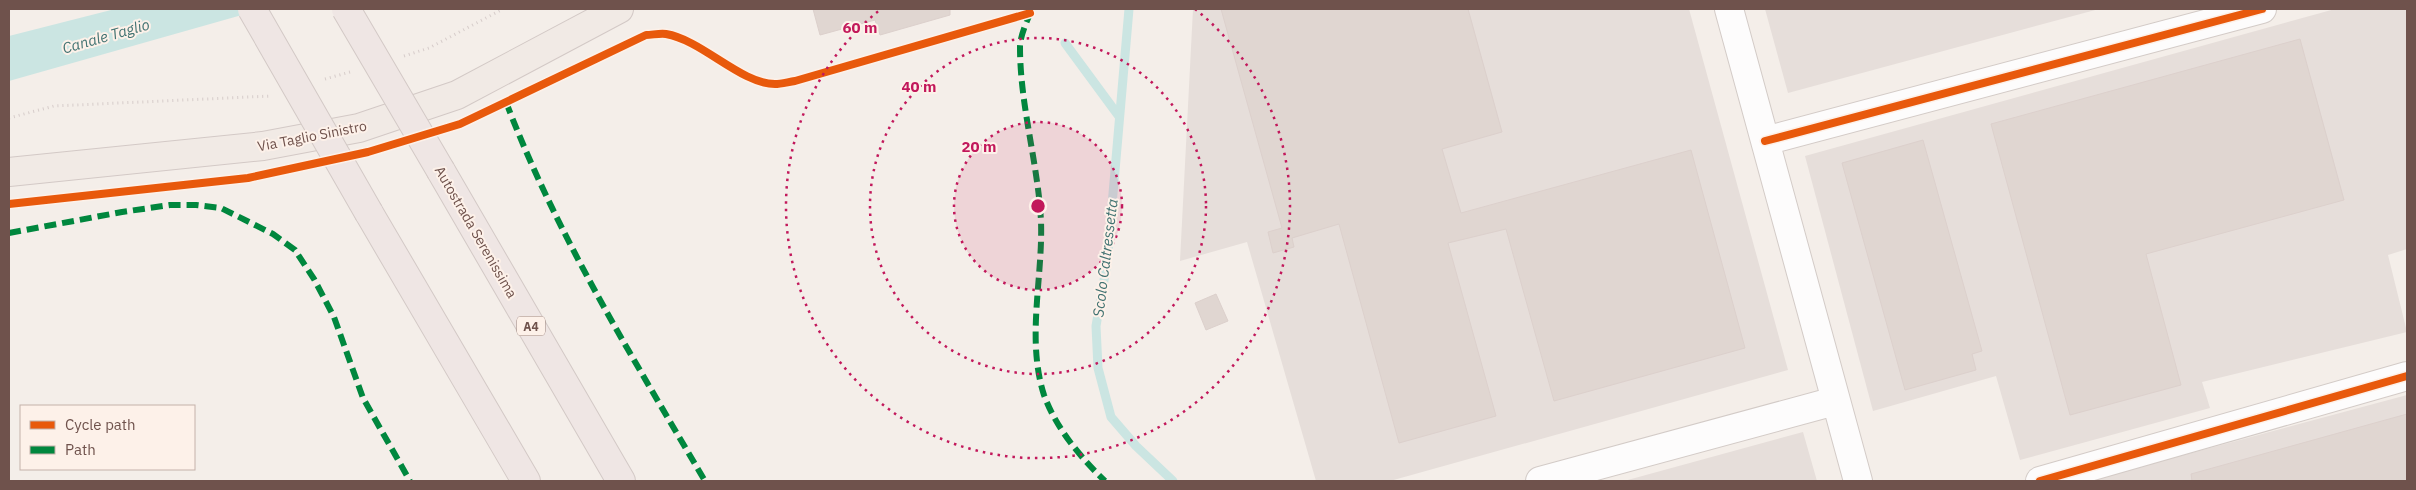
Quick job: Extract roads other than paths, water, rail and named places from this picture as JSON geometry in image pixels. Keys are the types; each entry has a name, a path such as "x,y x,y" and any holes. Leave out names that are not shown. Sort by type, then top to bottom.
{"highway":[{"path":"252,9 526,481"},
{"name":"Autostrada Serenissima","path":"346,9 621,481"}],"main road":[{"name":"Via Taglio Sinistro","path":"9,172 263,146 359,128 457,95 620,9"}],"street":[{"path":"1729,9 1858,481"},
{"path":"1765,141 2262,9"},
{"path":"2040,481 2407,376"},
{"path":"1540,481 1835,401"}],"water":[{"name":"Canale Taglio","path":"115,9 263,9 9,81 9,36"}],"waterway":[{"name":"Scolo Caltressetta","path":"1129,9 1107,263 1096,326 1098,368 1111,417 1136,446 1173,481"},
{"path":"1065,43 1118,115"}]}
